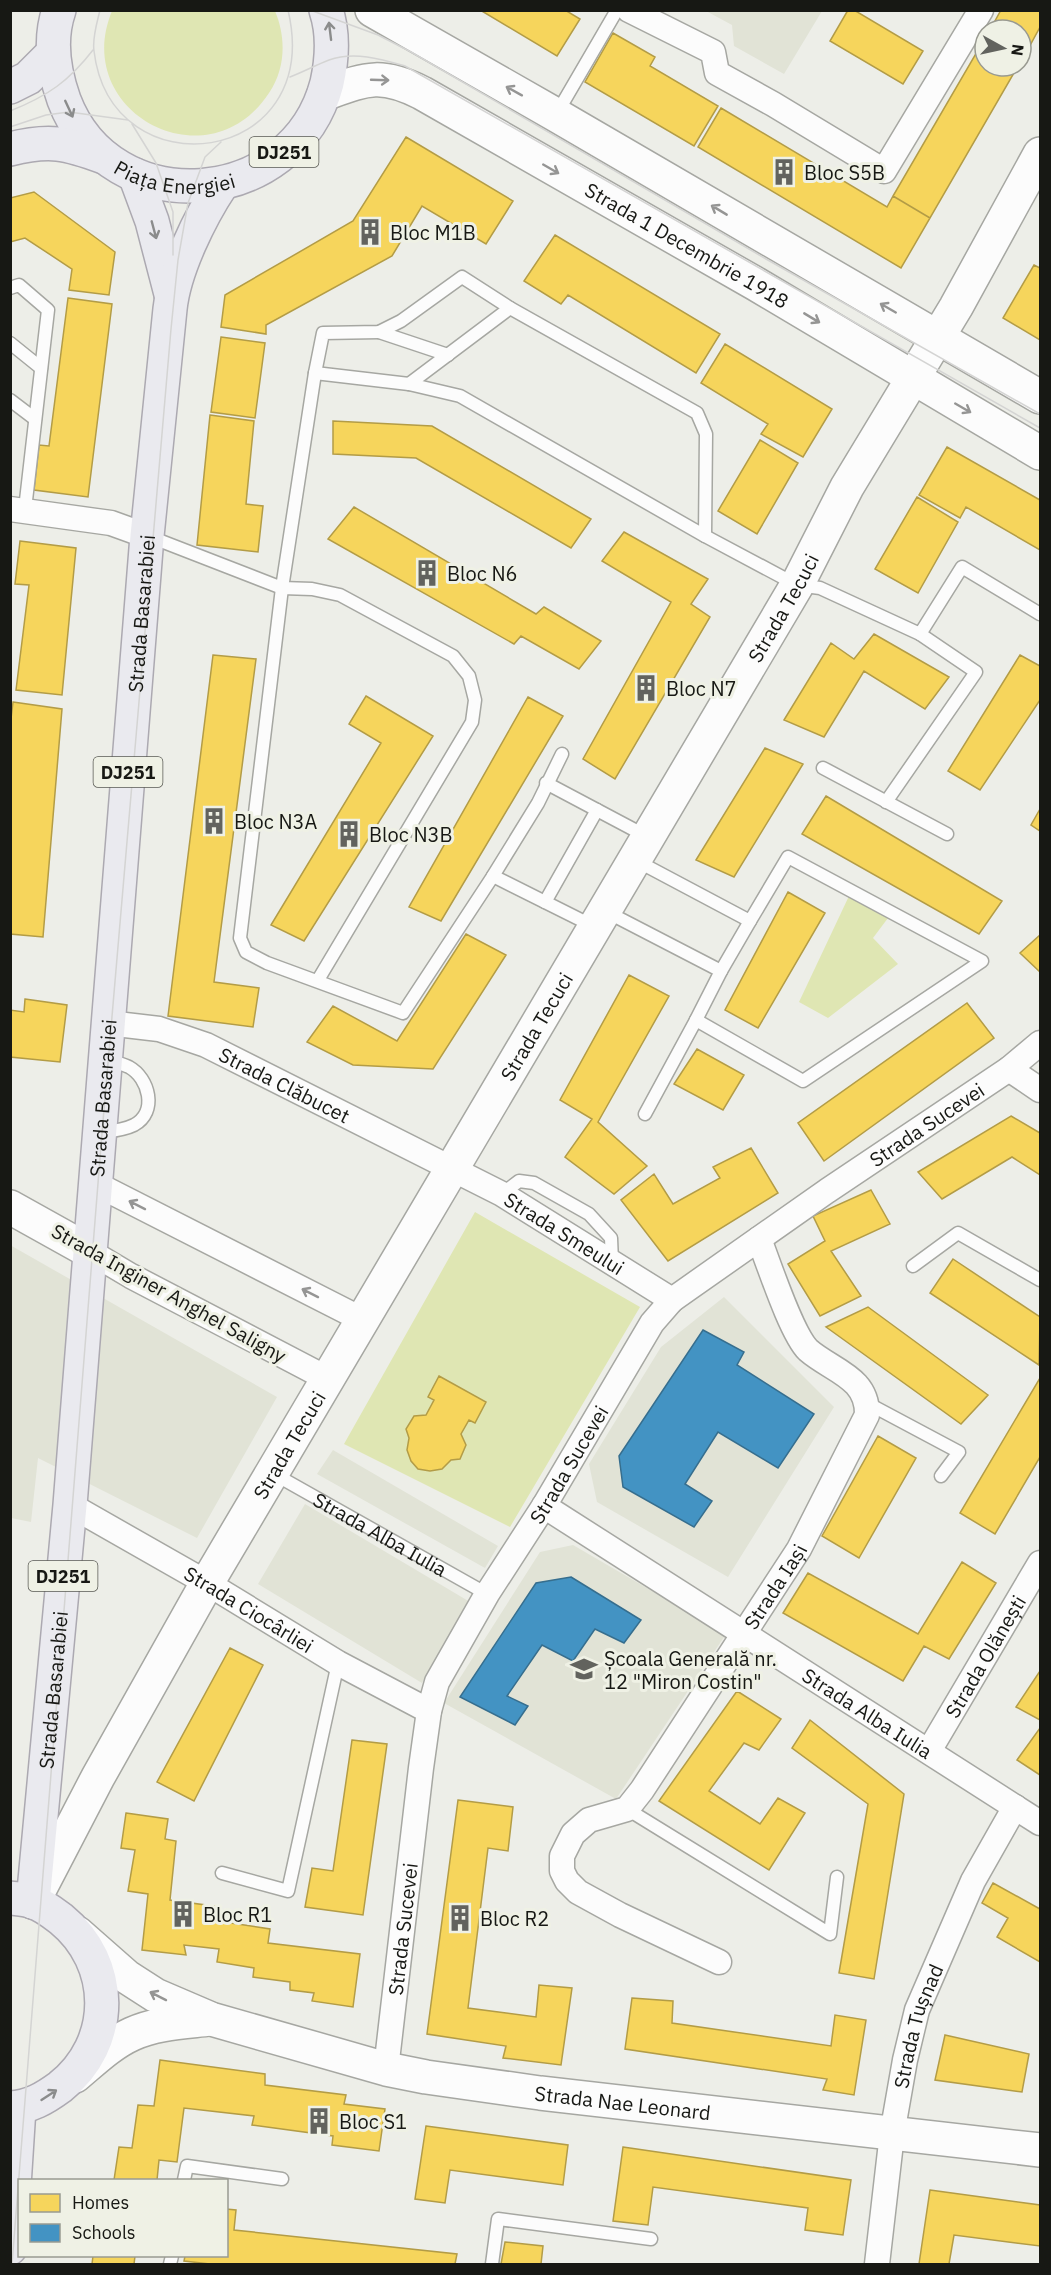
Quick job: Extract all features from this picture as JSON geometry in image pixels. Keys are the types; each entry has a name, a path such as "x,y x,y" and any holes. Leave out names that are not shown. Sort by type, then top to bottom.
{"main road":[{"name":"Piața Energiei","path":"59,10 53,53 59,86 69,112 86,138 122,167 162,184 195,187 222,184 249,175 288,149 312,120 324,94 330,69 332,43 326,10"},
{"path":"372,10 1041,397"},
{"path":"10,87 28,78 53,53"},
{"name":"Strada 1 Decembrie 1918","path":"324,94 361,80 379,78 408,86 756,284 1041,453"},
{"path":"10,149 37,143 70,145 122,167"},
{"name":"Strada Tecuci","path":"22,1900 98,1777 207,1583 797,585 847,487 938,337 1041,154"},
{"name":"Strada Basarabiei","path":"122,167 152,221 171,294"},
{"name":"Strada Basarabiei","path":"22,1900 70,1505 147,536 171,294 206,208 222,184"},
{"name":"Strada Inginer Anghel Saligny","path":"10,1207 89,1251"},
{"path":"10,2248 15,2108 46,2098 75,2076 92,2049 102,2018 102,1986 92,1956 74,1930 53,1912 22,1900"},
{"name":"Strada Nae Leonard","path":"74,1930 127,1977 155,1995 211,2019 386,2068 426,2077 551,2094 1041,2150"},
{"name":"Strada Nae Leonard","path":"75,2076 109,2047 132,2034 156,2026 211,2019"}],"street":[{"path":"629,10 713,52 717,73 884,171 981,10"},
{"path":"18,509 111,523 147,536"},
{"name":"Strada Clăbucet","path":"108,1023 159,1029 206,1045 452,1169"},
{"name":"Strada Sucevei","path":"386,2068 429,1711 436,1682 487,1594 544,1506 652,1323 672,1300 827,1191 1009,1069 1041,1043"},
{"path":"1009,1069 1041,1090"},
{"name":"Strada Smeului","path":"452,1169 502,1194 672,1300"},
{"path":"94,1183 363,1320"},
{"path":"759,1239 792,1325 807,1348 862,1390 867,1403"},
{"name":"Strada Inginer Anghel Saligny","path":"89,1251 141,1281 328,1379"},
{"name":"Strada Iași","path":"627,1809 799,1549 867,1416 867,1403"},
{"name":"Strada Ciocârliei","path":"70,1505 207,1583 338,1663 429,1711"},
{"name":"Strada Alba Iulia","path":"544,1506 1041,1823"},
{"name":"Strada Olănești","path":"929,1750 1041,1563"},
{"name":"Strada Tușnad","path":"877,2265 892,2134 905,2060 917,2010 974,1881 1015,1806"},
{"path":"627,1809 589,1820 573,1834 562,1856 562,1871 567,1881 578,1892 620,1915 719,1962"}],"lane":[{"path":"556,115 617,10"},
{"path":"379,332 401,321 462,277 510,308 698,413 706,434 705,536"},
{"path":"10,288 19,285 48,310 35,419 18,509"},
{"path":"409,384 510,308"},
{"path":"448,355 379,332 322,333 282,588 240,938 246,952 267,963 403,1013 493,876 537,803 562,754"},
{"path":"10,343 41,368"},
{"path":"315,373 409,384 460,396 705,536 797,585 820,588 920,634 976,672 886,802"},
{"path":"10,400 35,419"},
{"path":"147,536 282,588 312,589 340,595 453,656 469,676 475,700 472,722 318,980"},
{"path":"920,634 962,567 1041,614"},
{"path":"823,768 946,834"},
{"path":"546,783 597,810 640,848 750,921"},
{"path":"545,902 597,810"},
{"path":"645,1113 721,971 788,857 982,961 803,1081 696,1020"},
{"path":"493,876 545,902 599,919 721,971"},
{"path":"98,1133 121,1130 136,1124 144,1114 148,1101 147,1088 141,1077 129,1067 105,1059"},
{"path":"913,1266 958,1233 1041,1280"},
{"path":"867,1403 959,1452 941,1476"},
{"name":"Strada Alba Iulia","path":"273,1474 487,1594"},
{"path":"222,1873 288,1891 338,1663"},
{"path":"627,1809 830,1934 837,1877"},
{"path":"184,2179 187,2166 282,2179"},
{"path":"492,2265 498,2219 651,2239"}],"shaded area":[{"path":"706,11 822,11 784,74 734,46 732,25"},
{"path":"10,1245 277,1397 197,1538 38,1458 31,1522 11,1518"},
{"path":"724,1297 834,1407 728,1577 597,1502 589,1464 661,1347"},
{"path":"333,1450 498,1546 485,1568 317,1474"},
{"path":"305,1504 470,1602 422,1683 258,1584"},
{"name":"Școala Generală nr. 12 \"Miron Costin\"","path":"573,1545 726,1634 616,1799 444,1703 540,1552"}],"green space":[{"path":"112,11 275,11 281,31 282,52 275,83 269,93 243,120 213,134 181,135 152,125 127,106 110,80 104,47"},
{"path":"849,896 888,918 873,938 898,964 828,1018 799,1002"},
{"path":"475,1212 640,1307 510,1527 344,1444"}],"building: Homes":[{"path":"480,10 565,10 580,19 557,56"},
{"path":"848,10 854,10 923,51 903,84 830,41"},
{"path":"1001,10 1040,10 1040,27 1033,40 1033,18 997,18"},
{"path":"613,33 655,57 650,66 718,106 694,146 585,82"},
{"path":"973,59 973,78 1011,78 930,218 893,196"},
{"name":"Bloc S5B","path":"721,108 887,207 893,196 930,218 901,268 698,147"},
{"name":"Bloc M1B","path":"406,137 513,201 486,244 422,206 392,256 266,325 266,334 221,327 225,295 353,221"},
{"path":"34,192 115,252 109,295 69,290 72,269 25,238 10,242 10,198"},
{"path":"555,235 720,334 696,373 568,295 561,304 524,281"},
{"path":"1034,265 1040,268 1040,340 1003,318"},
{"path":"68,298 112,304 88,497 34,490 39,445 49,446"},
{"path":"221,337 265,343 255,418 211,412"},
{"path":"725,344 832,409 803,457 761,434 768,424 701,383"},
{"path":"210,415 254,421 246,504 263,506 258,552 197,545"},
{"path":"333,421 432,426 591,519 571,548 416,458 333,454"},
{"path":"760,440 798,463 757,534 718,511"},
{"path":"947,447 1040,500 1040,550 966,507 960,518 919,495"},
{"path":"917,497 958,522 918,593 875,569"},
{"name":"Bloc N6","path":"354,507 536,614 544,607 601,641 579,669 521,636 514,644 328,539"},
{"name":"Bloc N7","path":"624,532 708,579 691,604 710,617 615,779 583,759 671,602 602,561"},
{"path":"20,541 76,548 62,695 16,690 29,585 15,584"},
{"path":"874,634 949,677 925,709 864,671 824,737 784,720 831,643 854,659"},
{"name":"Bloc N3A","path":"213,655 256,659 214,982 259,988 253,1027 168,1016"},
{"path":"1020,655 1040,666 1040,700 980,790 948,771"},
{"name":"Bloc N3B","path":"366,696 433,736 304,941 271,925 381,743 349,724"},
{"path":"528,697 563,716 441,921 409,907"},
{"path":"13,702 62,709 43,937 10,934 10,727"},
{"path":"765,748 803,764 734,877 696,860"},
{"path":"826,796 1002,901 979,934 802,834"},
{"path":"1040,809 1040,831 1031,825"},
{"path":"788,892 825,913 758,1028 725,1010"},
{"path":"466,934 506,955 433,1069 353,1065 307,1042 333,1006 397,1041"},
{"path":"1040,935 1040,972 1020,953"},
{"path":"629,975 669,996 598,1122 647,1166 614,1194 565,1157 592,1119 560,1100"},
{"path":"25,999 67,1005 60,1062 10,1057 10,1010 24,1012"},
{"path":"967,1003 994,1038 824,1161 798,1123"},
{"path":"697,1049 744,1075 723,1110 674,1084"},
{"path":"1011,1116 1040,1133 1040,1175 1012,1157 942,1199 918,1172"},
{"path":"751,1148 778,1193 668,1261 621,1200 654,1174 673,1204 720,1178 713,1167"},
{"path":"871,1190 890,1224 831,1251 861,1296 820,1316 788,1264 825,1241 813,1216"},
{"path":"953,1259 1040,1317 1039,1365 930,1293"},
{"path":"868,1307 988,1395 961,1424 826,1327"},
{"path":"439,1376 486,1402 475,1423 469,1420 461,1434 466,1445 460,1459 451,1460 442,1469 430,1471 418,1469 411,1461 407,1450 409,1438 406,1429 414,1416 426,1415 434,1400 428,1397"},
{"path":"1040,1378 1040,1457 995,1534 960,1513"},
{"path":"878,1436 916,1458 859,1558 822,1536"},
{"path":"962,1562 996,1583 949,1659 924,1646 903,1681 783,1613 808,1573 918,1634"},
{"path":"230,1648 263,1665 194,1801 157,1782"},
{"path":"1040,1671 1040,1720 1016,1707"},
{"path":"737,1691 781,1719 759,1750 744,1743 709,1791 760,1824 778,1798 805,1813 769,1870 659,1801"},
{"path":"810,1720 904,1794 874,1979 839,1973 868,1804 792,1748"},
{"path":"1040,1728 1040,1775 1017,1760"},
{"path":"352,1740 387,1744 363,1915 305,1907 312,1868 333,1871"},
{"name":"Bloc R2","path":"458,1800 513,1807 508,1851 488,1848 468,2008 536,2017 539,1985 572,1988 561,2065 503,2058 506,2046 427,2034"},
{"name":"Bloc R1","path":"126,1813 168,1819 165,1839 176,1841 170,1900 220,1907 218,1921 270,1929 268,1943 360,1954 353,2007 312,2001 314,1993 290,1990 290,1982 253,1977 254,1968 217,1962 219,1949 184,1945 186,1955 142,1950 148,1894 128,1891 135,1850 121,1848"},
{"path":"993,1883 1040,1909 1040,1962 997,1937 1008,1918 982,1903"},
{"path":"632,1998 673,2001 672,2023 831,2046 835,2015 866,2020 854,2095 823,2090 827,2079 625,2049"},
{"path":"945,2035 1029,2054 1022,2092 935,2080"},
{"name":"Bloc S1","path":"160,2060 265,2074 265,2085 346,2095 344,2104 385,2109 379,2151 332,2145 333,2136 252,2125 254,2116 184,2108 177,2162 159,2160 157,2179 114,2179 119,2147 132,2148 138,2105 154,2106"},
{"path":"426,2126 568,2145 563,2185 450,2170 445,2203 415,2199"},
{"path":"623,2147 851,2180 843,2235 805,2230 808,2208 653,2187 648,2225 613,2221"},
{"path":"930,2190 1040,2205 1040,2246 954,2235 949,2264 919,2264"},
{"path":"228,2209 236,2210 234,2230 457,2254 455,2264 210,2264 184,2261 185,2257 228,2257"},
{"path":"505,2242 543,2246 541,2264 501,2264"},
{"path":"93,2257 135,2257 134,2264 92,2264"}],"building: Schools":[{"path":"703,1330 744,1352 737,1365 814,1414 778,1468 718,1432 685,1484 712,1501 694,1527 623,1487 619,1456"},
{"path":"571,1577 641,1620 624,1643 595,1629 573,1661 542,1645 507,1696 528,1706 515,1725 460,1697 536,1583"}],"tram line":[{"path":"100,10 94,36 94,51 109,96 137,127 173,142 211,143 247,129 276,103 291,63 288,10"},
{"path":"310,10 378,35 411,52 766,259 1040,414"},
{"path":"10,111 36,100 57,86 93,50"},
{"path":"290,77 329,60 348,56 377,59 405,66 1040,428"},
{"path":"10,127 46,115 69,112 128,120"},
{"path":"132,124 156,163 173,212 173,255"},
{"path":"19,2179 102,1133 171,329 178,260 188,203 205,157 221,142"},
{"path":"12,2264 18,2189"}],"place":[{"name":"Bloc S5B","path":"784,172"},
{"name":"Bloc M1B","path":"370,232"},
{"name":"Bloc N6","path":"427,573"},
{"name":"Bloc N7","path":"646,688"},
{"name":"Bloc N3A","path":"214,821"},
{"name":"Bloc N3B","path":"349,834"},
{"name":"Școala Generală nr. 12 \"Miron Costin\"","path":"584,1669"},
{"name":"Bloc R1","path":"183,1914"},
{"name":"Bloc R2","path":"460,1918"},
{"name":"Bloc S1","path":"319,2121"}]}
